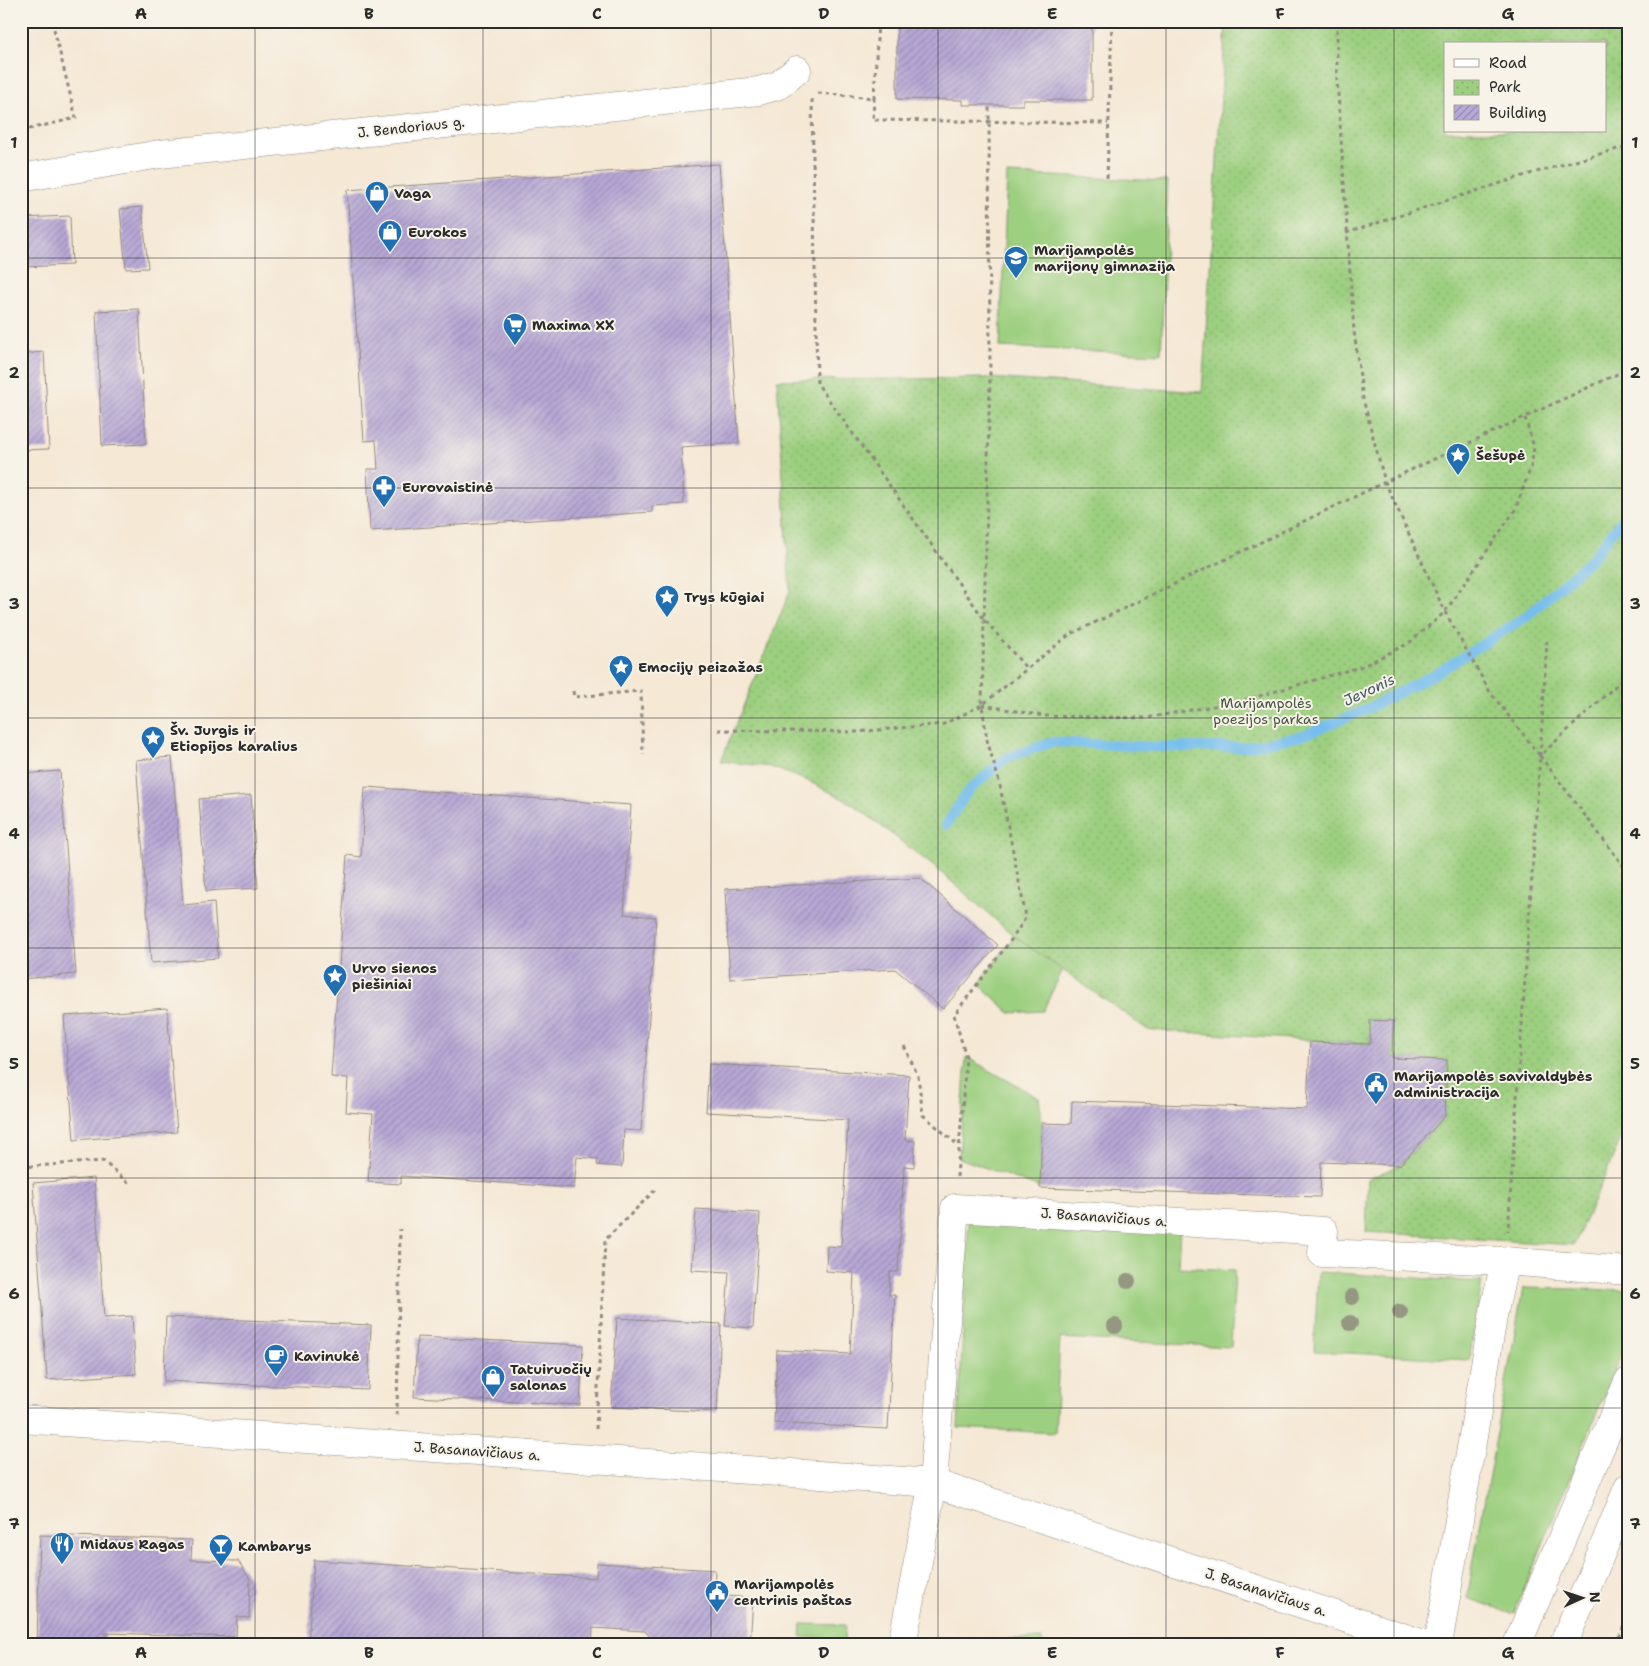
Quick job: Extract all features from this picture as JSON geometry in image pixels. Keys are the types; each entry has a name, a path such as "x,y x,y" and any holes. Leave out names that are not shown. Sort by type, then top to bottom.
{"main road":[{"name":"J. Bendoriaus g.","path":"21,178 160,154 759,91 779,86 797,70"},
{"name":"J. Basanavičiaus a.","path":"955,1208 1324,1231 1322,1253 1505,1261"},
{"path":"902,1645 933,1483 955,1208"},
{"path":"1438,1645 1492,1321 1505,1261 1628,1271"},
{"path":"1517,1645 1628,1382"},
{"name":"J. Basanavičiaus a.","path":"21,1419 933,1483 1428,1645"},
{"path":"1563,1645 1628,1488"}],"path":[{"path":"21,130 76,118 52,21"},
{"path":"878,21 873,120 990,124 1108,123"},
{"path":"1107,178 1112,21"},
{"path":"1338,21 1337,79 1354,331 1363,399 1385,482 1445,612 1490,692 1628,872"},
{"path":"1600,21 1628,28"},
{"path":"874,98 812,92 817,383 984,619 1027,669"},
{"path":"955,1208 966,1057 954,1014 1014,936 1026,917 999,781 987,740 982,705 990,378 989,105"},
{"path":"1346,233 1526,175 1628,146"},
{"path":"718,730 856,732 944,724 982,705 1069,635 1385,482 1628,369"},
{"path":"982,705 1044,716 1146,718 1242,701 1363,666 1409,644 1445,612 1515,510 1531,467 1534,447 1525,418"},
{"path":"1505,1261 1513,1167 1547,641"},
{"path":"1540,756 1628,674"},
{"path":"573,691 574,697 640,691 643,755"},
{"path":"904,1046 918,1076 923,1115 960,1146"},
{"path":"21,1167 103,1161 131,1185"},
{"path":"595,1459 605,1240 657,1188"},
{"path":"396,1445 400,1229"},
{"path":"1616,1645 1628,1616"}],"green space":[{"name":"Marijampolės poezijos parkas","path":"1226,21 1628,21 1628,1123 1574,1245 1366,1232 1368,1179 1400,1165 1445,1116 1447,1060 1392,1058 1393,1021 1371,1020 1370,1044 1148,1030 1014,936 937,869 853,804 808,781 771,767 721,761 790,591 777,380 990,378 1202,392"},
{"path":"1007,174 1168,181 1161,354 1000,347"},
{"path":"1014,936 1063,969 1043,1011 1010,1013 979,984"},
{"path":"966,1057 1039,1098 1042,1123 1040,1188 959,1158"},
{"path":"969,1216 1180,1228 1178,1267 1235,1270 1231,1347 1060,1338 1055,1433 958,1428"},
{"path":"1318,1272 1482,1282 1469,1360 1314,1351"},
{"path":"1523,1288 1628,1290 1628,1337 1514,1614 1467,1598"},
{"path":"802,1624 845,1625 844,1645 832,1645 832,1639 801,1637"},
{"path":"948,1638 993,1640 992,1645 947,1645"},
{"path":"1008,1639 1042,1639 1042,1645 1008,1645"}],"building":[{"path":"897,21 1092,21 1092,100 1023,100 1023,105 963,105 963,100 897,99"},
{"path":"719,164 739,443 681,447 684,504 652,506 652,512 370,531 367,469 378,469 376,440 364,441 347,190"},
{"path":"142,207 148,268 126,269 120,209"},
{"path":"70,216 72,265 21,267 21,218"},
{"path":"139,309 146,444 102,446 96,311"},
{"path":"44,352 49,449 21,450 21,354"},
{"path":"172,757 183,905 214,902 218,958 151,963 136,760"},
{"path":"60,771 76,974 21,979 21,774"},
{"path":"365,787 631,805 624,914 656,917 641,1131 624,1130 622,1167 597,1165 598,1159 577,1157 574,1188 401,1176 401,1184 368,1182 373,1114 346,1112 348,1078 331,1077 347,855 361,857"},
{"path":"251,795 258,888 206,891 199,799"},
{"path":"920,878 998,945 943,1009 895,969 730,979 725,889"},
{"path":"167,1008 177,1132 74,1140 64,1016"},
{"name":"Marijampolės savivaldybės administracija","path":"1370,1020 1393,1021 1392,1058 1447,1060 1445,1116 1400,1165 1321,1162 1320,1197 1040,1188 1042,1123 1071,1124 1072,1101 1307,1109 1310,1042 1370,1044"},
{"path":"709,1064 909,1075 905,1140 915,1141 914,1167 904,1166 898,1272 890,1272 889,1295 895,1295 888,1429 774,1423 777,1350 850,1354 854,1273 826,1271 827,1246 841,1247 848,1120 706,1112"},
{"path":"94,1178 104,1318 132,1316 136,1374 47,1380 33,1183"},
{"path":"696,1209 760,1213 753,1328 725,1326 729,1272 692,1270"},
{"path":"166,1317 371,1325 368,1390 164,1381"},
{"path":"617,1318 721,1324 717,1412 611,1407"},
{"path":"417,1337 583,1345 580,1405 414,1397"},
{"path":"40,1535 192,1540 191,1560 238,1561 250,1579 249,1618 237,1617 236,1637 105,1633 105,1645 37,1645"},
{"path":"314,1560 596,1578 597,1563 715,1570 714,1595 753,1598 750,1645 657,1645 645,1631 593,1628 592,1645 479,1645 367,1638 367,1645 308,1645"}],"waterway":[{"name":"Jevonis","path":"946,825 968,791 1006,758 1052,742 1156,747 1245,747 1302,736 1367,709 1442,670 1528,615 1591,559 1628,512"}],"place":[{"name":"Vaga","path":"377,214"},
{"name":"Eurokos","path":"390,253"},
{"name":"Marijampolės marijonų gimnazija","path":"1016,279"},
{"name":"Maxima XX","path":"515,346"},
{"name":"Šešupė","path":"1458,476"},
{"name":"Eurovaistinė","path":"384,508"},
{"name":"Trys kūgiai","path":"667,618"},
{"name":"Emocijų peizažas","path":"621,688"},
{"name":"Šv. Jurgis ir Etiopijos karalius","path":"153,759"},
{"name":"Urvo sienos piešiniai","path":"335,997"},
{"name":"Marijampolės savivaldybės administracija","path":"1376,1105"},
{"name":"Kavinukė","path":"276,1377"},
{"name":"Tatuiruočių salonas","path":"493,1398"},
{"name":"Midaus Ragas","path":"62,1565"},
{"name":"Kambarys","path":"221,1567"},
{"name":"Marijampolės centrinis paštas","path":"717,1613"}]}
